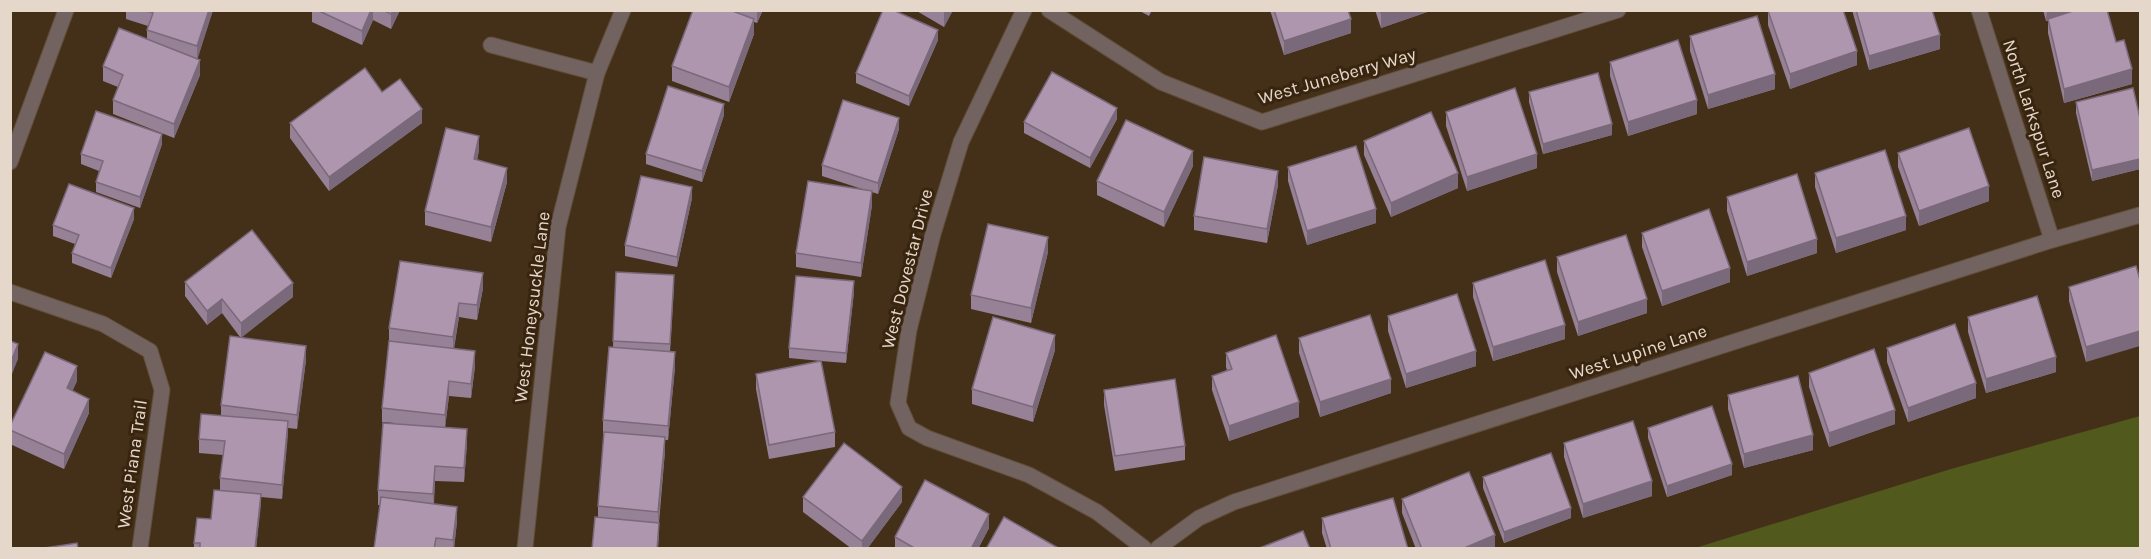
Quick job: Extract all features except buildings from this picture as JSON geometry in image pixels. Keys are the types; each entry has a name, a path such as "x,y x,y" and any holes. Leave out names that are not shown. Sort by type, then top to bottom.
{"street":[{"path":"10,162 66,10"},
{"name":"West Honeysuckle Lane","path":"525,549 558,227 597,74 623,10"},
{"name":"West Dovestar Drive","path":"1024,10 961,142 933,234 909,330 898,403 909,428 927,438 1029,475 1097,512 1144,549"},
{"name":"West Juneberry Way","path":"1049,10 1161,82 1262,122 1618,10"},
{"name":"North Larkspur Lane","path":"1979,10 2052,240"},
{"path":"491,45 597,74"},
{"name":"West Lupine Lane","path":"1158,549 1199,518 1234,502 2052,240 2140,215"},
{"name":"West Piana Trail","path":"10,292 103,324 150,351 162,390 140,549"}],"green space":[{"path":"2140,416 2140,548 1695,548 1951,469"}]}
